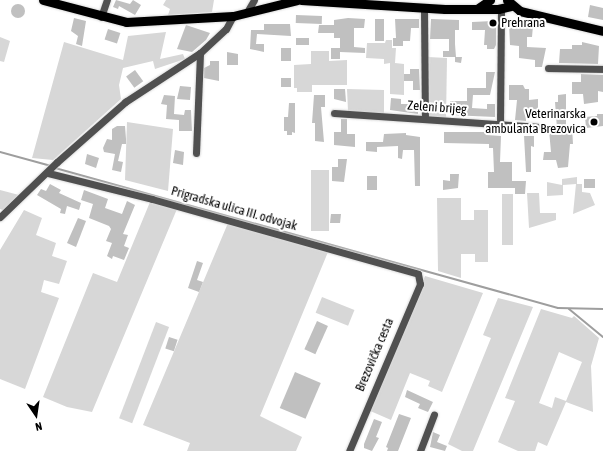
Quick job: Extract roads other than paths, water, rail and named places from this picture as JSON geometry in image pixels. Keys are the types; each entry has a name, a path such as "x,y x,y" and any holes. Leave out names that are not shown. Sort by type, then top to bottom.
{"main road":[{"path":"43,0 101,17 126,22 195,16 233,16 272,2 297,0"},
{"path":"301,0 424,9 501,9 509,3 526,12 603,31"},
{"path":"477,9 490,0"}],"street":[{"path":"101,17 107,0"},
{"path":"247,12 254,0"},
{"path":"424,9 425,119"},
{"path":"500,125 501,9"},
{"path":"0,217 49,172 57,162 136,93 200,53 226,29 233,16"},
{"path":"196,153 200,53"},
{"path":"548,68 603,69"},
{"name":"Zeleni brijeg","path":"334,113 537,127"},
{"name":"Prigradska ulica III. odvojak","path":"49,172 145,197 414,272"},
{"name":"Brezovička cesta","path":"349,451 420,284 420,278 414,272"},
{"path":"420,451 434,415"}],"waterway":[{"path":"0,152 51,166"},
{"path":"55,168 558,308 603,309"},
{"path":"569,309 603,337"}],"place":[{"name":"Prehrana","path":"493,23"},
{"name":"Veterinarska ambulanta Brezovica","path":"594,122"}]}
